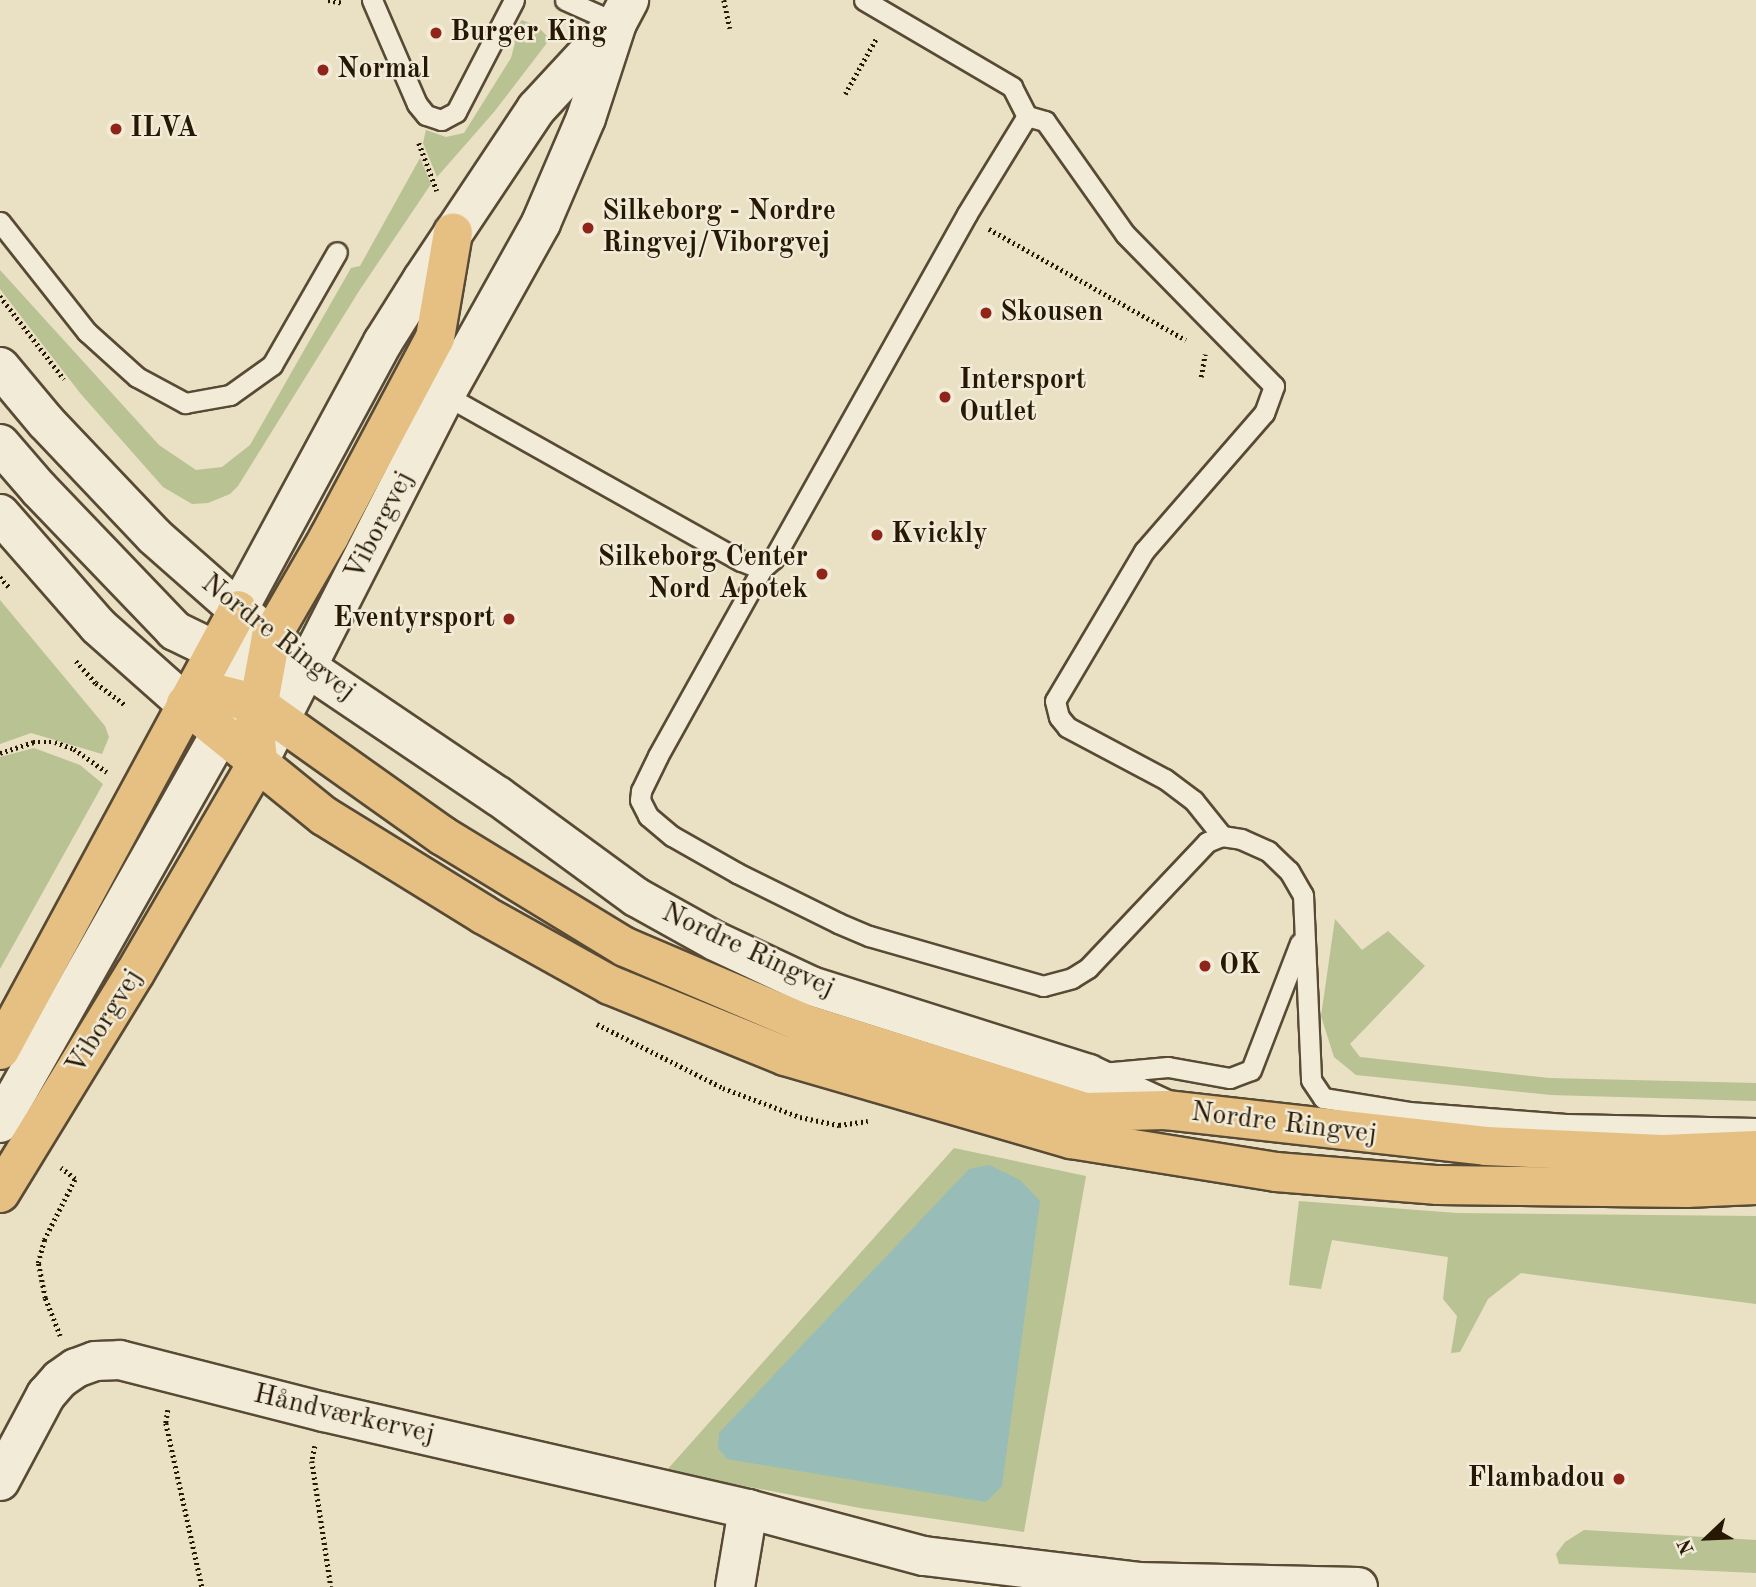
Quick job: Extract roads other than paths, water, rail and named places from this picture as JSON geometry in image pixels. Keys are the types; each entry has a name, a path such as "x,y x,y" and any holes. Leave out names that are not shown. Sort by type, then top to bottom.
{"main road":[{"path":"258,762 254,742 251,677 435,338 453,233"},
{"name":"Viborgvej","path":"0,1050 186,704 251,677 237,610"},
{"path":"251,677 443,836 625,947 803,1023 1085,1112 1166,1110"},
{"name":"Nordre Ringvej","path":"186,704 324,816 484,915 610,985 785,1056 1071,1139 1276,1172 1438,1185 1686,1188 1756,1185"},
{"name":"Viborgvej","path":"0,1193 14,1135 135,973 258,762"},
{"name":"Nordre Ringvej","path":"1166,1110 1486,1146 1664,1154 1756,1150"}],"street":[{"name":"Viborgvej","path":"237,610 383,342 453,233 536,109 623,11"},
{"name":"Viborgvej","path":"251,677 309,668 445,395 541,223 586,118 623,11"},
{"name":"Nordre Ringvej","path":"0,367 46,422 154,536 237,610"},
{"name":"Nordre Ringvej","path":"0,444 38,489 175,631 251,677 309,668 498,796 636,897 716,941 811,986 1088,1074 1166,1110"},
{"name":"Nordre Ringvej","path":"0,514 99,626 186,704"},
{"path":"14,1135 229,714 251,677"},
{"name":"Håndværkervej","path":"0,1481 46,1395 60,1379 76,1368 95,1361 120,1360 324,1412 748,1509 924,1556 1138,1585 1358,1587"},
{"path":"736,1587 748,1509"}],"lane":[{"path":"372,0 417,104 426,115 441,120 456,112 514,0"},
{"path":"565,0 623,11"},
{"path":"864,0 1012,87 1027,116 1045,121 1125,234 1274,386 1264,413 1144,551 1055,701 1059,717 1067,727 1165,779 1194,801 1222,836"},
{"path":"1027,116 967,214 773,559 762,569 641,790 642,806 655,824 783,898 869,936 1043,986 1072,978 1088,968 1208,842 1222,836 1256,844 1289,871 1303,895 1311,1080 1323,1098 1409,1112 1566,1124 1756,1128"},
{"path":"0,222 87,332 136,377 185,403 230,395 272,365 337,252"},
{"path":"445,395 741,561 762,569"},
{"path":"1088,1074 1168,1067 1230,1078 1251,1070 1303,935"}],"water":[{"path":"989,1165 1020,1180 1040,1201 1002,1486 986,1502 727,1459 718,1448 719,1433 969,1169"}],"place":[{"name":"Burger King","path":"436,33"},
{"name":"Normal","path":"323,70"},
{"name":"ILVA","path":"116,129"},
{"name":"Silkeborg - Nordre Ringvej/Viborgvej","path":"588,228"},
{"name":"Skousen","path":"986,313"},
{"name":"Intersport Outlet","path":"945,397"},
{"name":"Kvickly","path":"877,535"},
{"name":"Silkeborg Center Nord Apotek","path":"822,574"},
{"name":"Eventyrsport","path":"509,619"},
{"name":"OK","path":"1205,966"},
{"name":"Flambadou","path":"1619,1479"}]}
